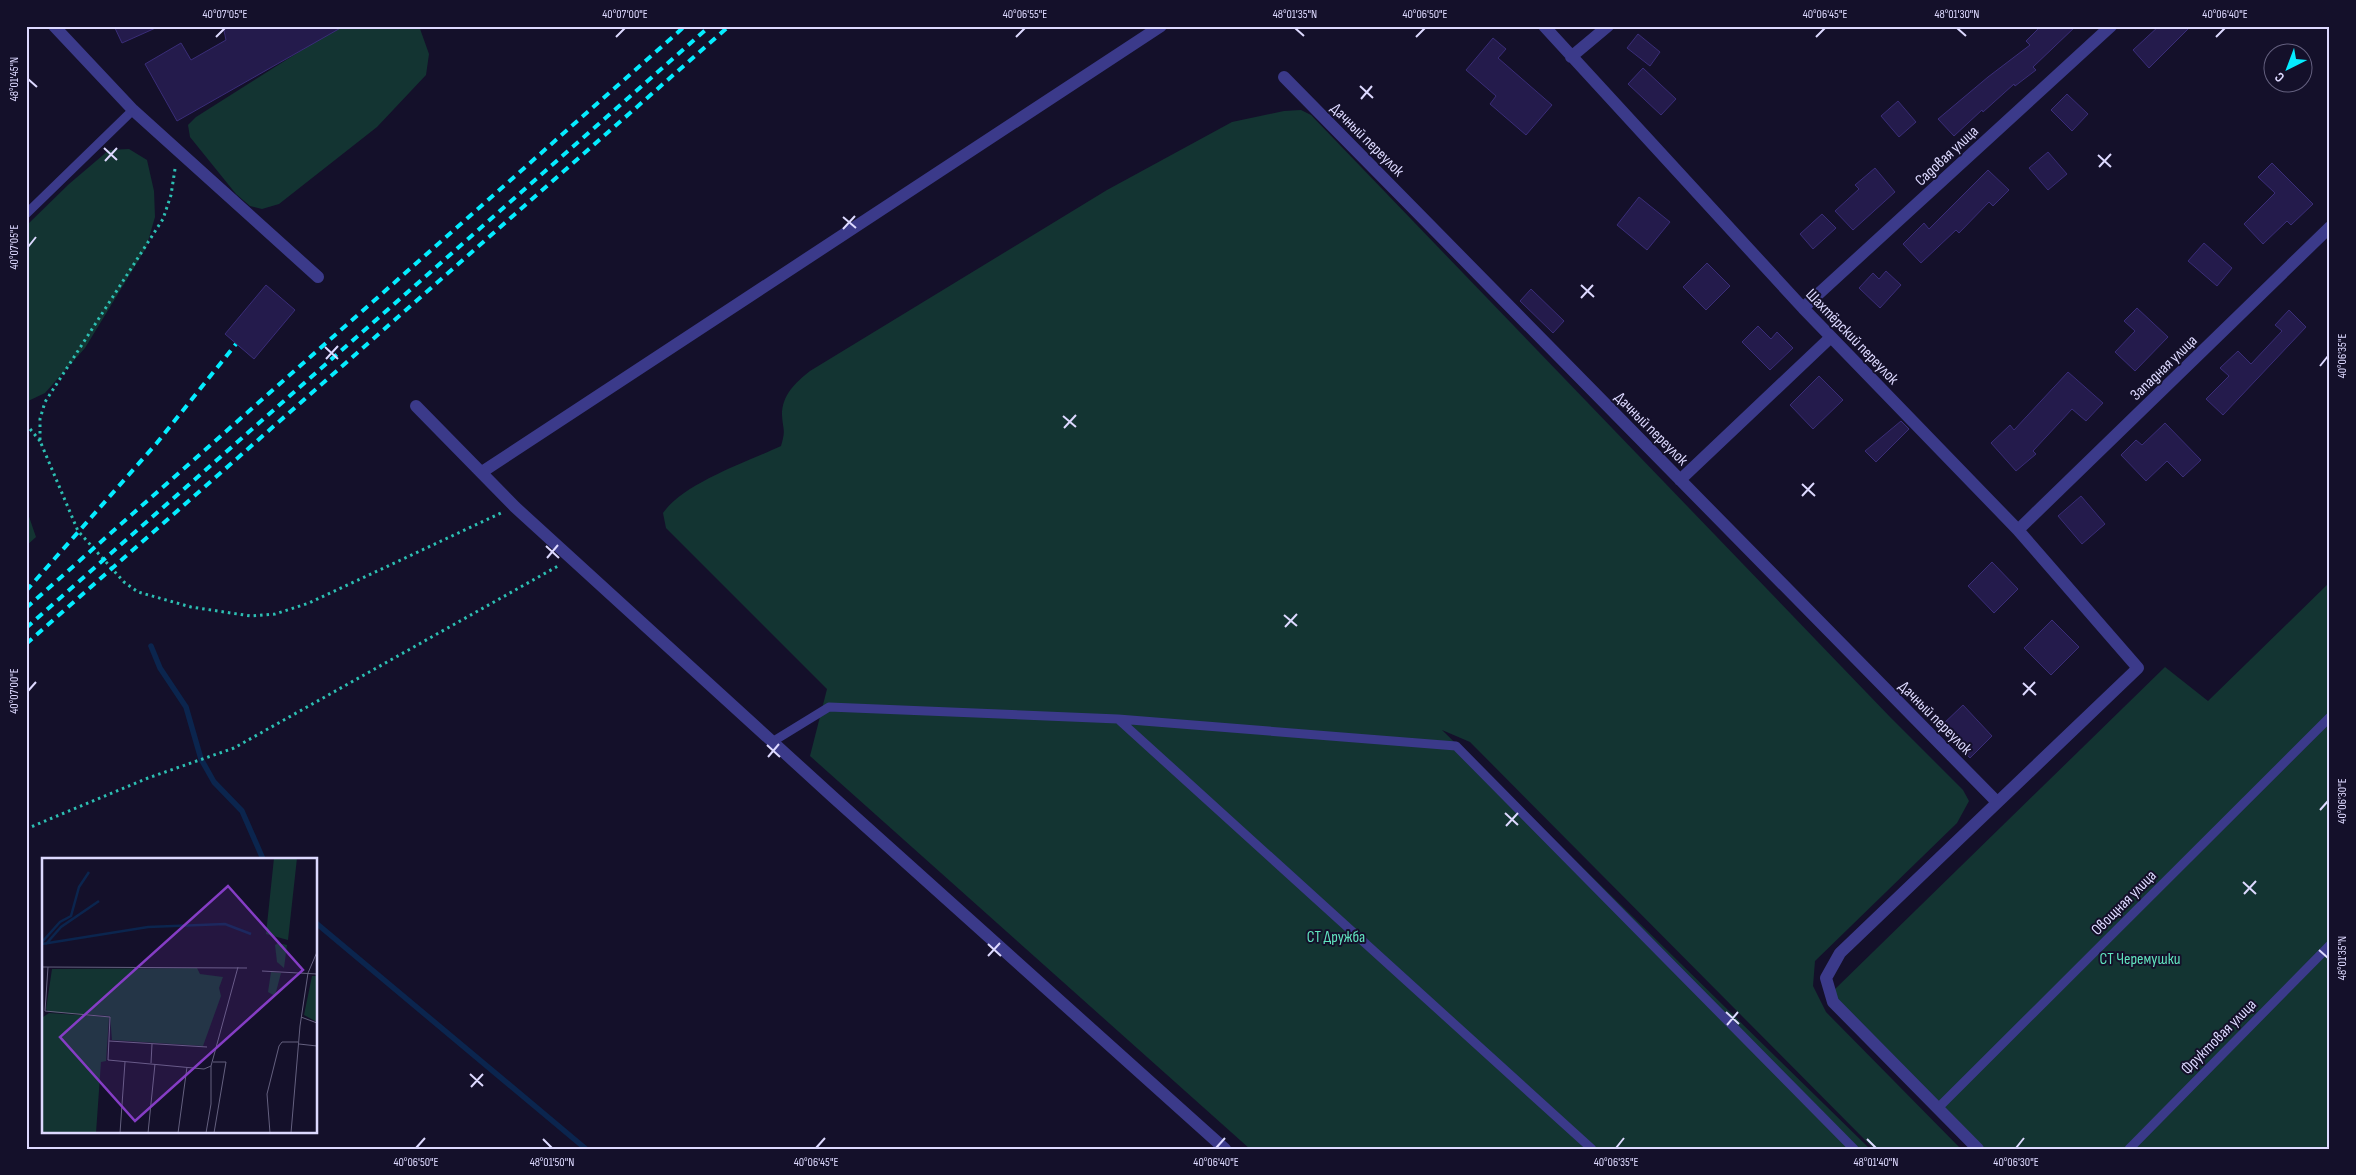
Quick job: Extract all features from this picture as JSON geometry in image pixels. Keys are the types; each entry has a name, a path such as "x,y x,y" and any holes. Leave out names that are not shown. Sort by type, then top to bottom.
{"street":[{"path":"54,26 134,110 318,277"},
{"path":"482,472 1161,26"},
{"name":"Шахтёрский переулок","path":"1544,26 1803,308 2018,530 2138,668 1997,802"},
{"path":"1571,57 1608,26"},
{"name":"Садовая улица","path":"1803,308 2111,26"},
{"name":"Дачный переулок","path":"1284,76 1997,802"},
{"name":"Западная улица","path":"2018,530 2330,227"},
{"path":"1680,480 1831,337"},
{"path":"416,406 516,507 772,742 1225,1149"},
{"path":"1978,1149 1833,1002 1826,978 1840,953 1997,802"}],"lane":[{"path":"26,214 134,110"},
{"path":"772,742 829,708 1118,719 1456,746 1854,1149"},
{"name":"Овощная улица","path":"1938,1108 2330,717"},
{"path":"1118,719 1592,1149"},
{"name":"Фруктовая улица","path":"2128,1149 2330,945"}],"path":[{"path":"40,441 40,419 45,402 163,219 171,195 177,150"},
{"path":"26,424 40,441 78,531 124,582 138,592 157,599 220,613 251,616 276,614 309,603 516,507"},
{"path":"26,829 148,778 234,748 572,558"}],"green space":[{"path":"340,26 419,26 429,54 426,75 377,127 279,204 262,209 250,206 236,194 190,137 188,125 196,117"},
{"name":"СТ Дружба","path":"1301,110 1311,115 1891,718 1963,790 1969,801 1957,823 1815,961 1813,986 1826,1012 1961,1149 1874,1149 1470,742 1442,730 1870,1149 1250,1149 810,756 827,689 666,528 663,513 673,502 701,483 734,466 781,446 784,433 782,415 784,401 790,390 810,371 1107,190 1232,122 1284,111"},
{"path":"129,149 147,160 154,191 155,217 146,248 85,348 45,393 26,402 26,226 69,184 109,150"},
{"path":"26,508 36,537 26,546"},
{"name":"СТ Черемушки","path":"2330,582 2330,1149 1985,1149 1831,993 2165,667 2208,701"}],"building":[{"path":"114,26 160,26 122,43"},
{"path":"223,26 344,26 177,121 145,64 181,43 191,60 226,40"},
{"path":"2041,26 2076,26 2033,67 2036,70 2015,86 2014,84 1954,136 1938,119 2030,45 2026,41"},
{"path":"2159,26 2191,26 2149,68 2133,50"},
{"path":"1638,34 1660,52 1650,66 1627,48"},
{"path":"1493,38 1506,49 1498,58 1552,105 1526,135 1490,104 1496,96 1466,70"},
{"path":"1643,68 1676,99 1661,115 1628,84"},
{"path":"2067,94 2088,114 2072,131 2051,110"},
{"path":"1898,101 1916,122 1899,137 1881,116"},
{"path":"2048,152 2067,174 2048,190 2029,168"},
{"path":"2272,163 2313,204 2291,225 2287,221 2263,244 2244,224 2275,193 2258,177"},
{"path":"1875,168 1895,192 1853,230 1835,211 1859,189 1855,185"},
{"path":"1988,170 2009,190 1993,206 1989,202 1959,233 1956,230 1921,263 1903,244 1924,223 1929,229"},
{"path":"1639,197 1670,222 1647,250 1617,225"},
{"path":"1822,214 1836,228 1813,249 1800,234"},
{"path":"2204,243 2232,268 2217,286 2188,261"},
{"path":"1707,263 1730,286 1706,310 1683,287"},
{"path":"1886,271 1901,285 1880,308 1859,288 1873,273 1879,279"},
{"path":"266,285 295,310 254,359 225,334"},
{"path":"1531,289 1564,321 1553,333 1520,301"},
{"path":"2137,308 2168,337 2135,371 2115,352 2135,331 2124,321"},
{"path":"2289,310 2306,327 2223,415 2206,399 2229,376 2220,368 2238,351 2251,364 2282,331 2275,325"},
{"path":"1758,326 1771,339 1777,332 1793,348 1770,370 1742,342"},
{"path":"2068,372 2103,403 2086,421 2072,409 2033,451 2036,454 2016,471 1991,443 2010,425 2014,430"},
{"path":"1819,376 1843,400 1813,429 1790,405"},
{"path":"1901,421 1909,429 1876,462 1865,451"},
{"path":"2165,423 2201,460 2183,477 2167,461 2146,481 2121,455 2136,440 2142,445"},
{"path":"2081,496 2105,524 2082,544 2058,516"},
{"path":"1992,562 2018,589 1994,613 1968,586"},
{"path":"2052,620 2079,647 2051,675 2024,648"},
{"path":"1963,705 1992,736 1970,758 1940,727"}],"waterway":[{"path":"151,646 160,668 186,707 201,759 214,782 242,811 263,858"},
{"path":"318,925 586,1149"}],"railway":[{"path":"26,608 685,26"},
{"path":"26,628 710,26"},
{"path":"26,644 729,26"},
{"path":"26,591 156,444 236,344"}]}
